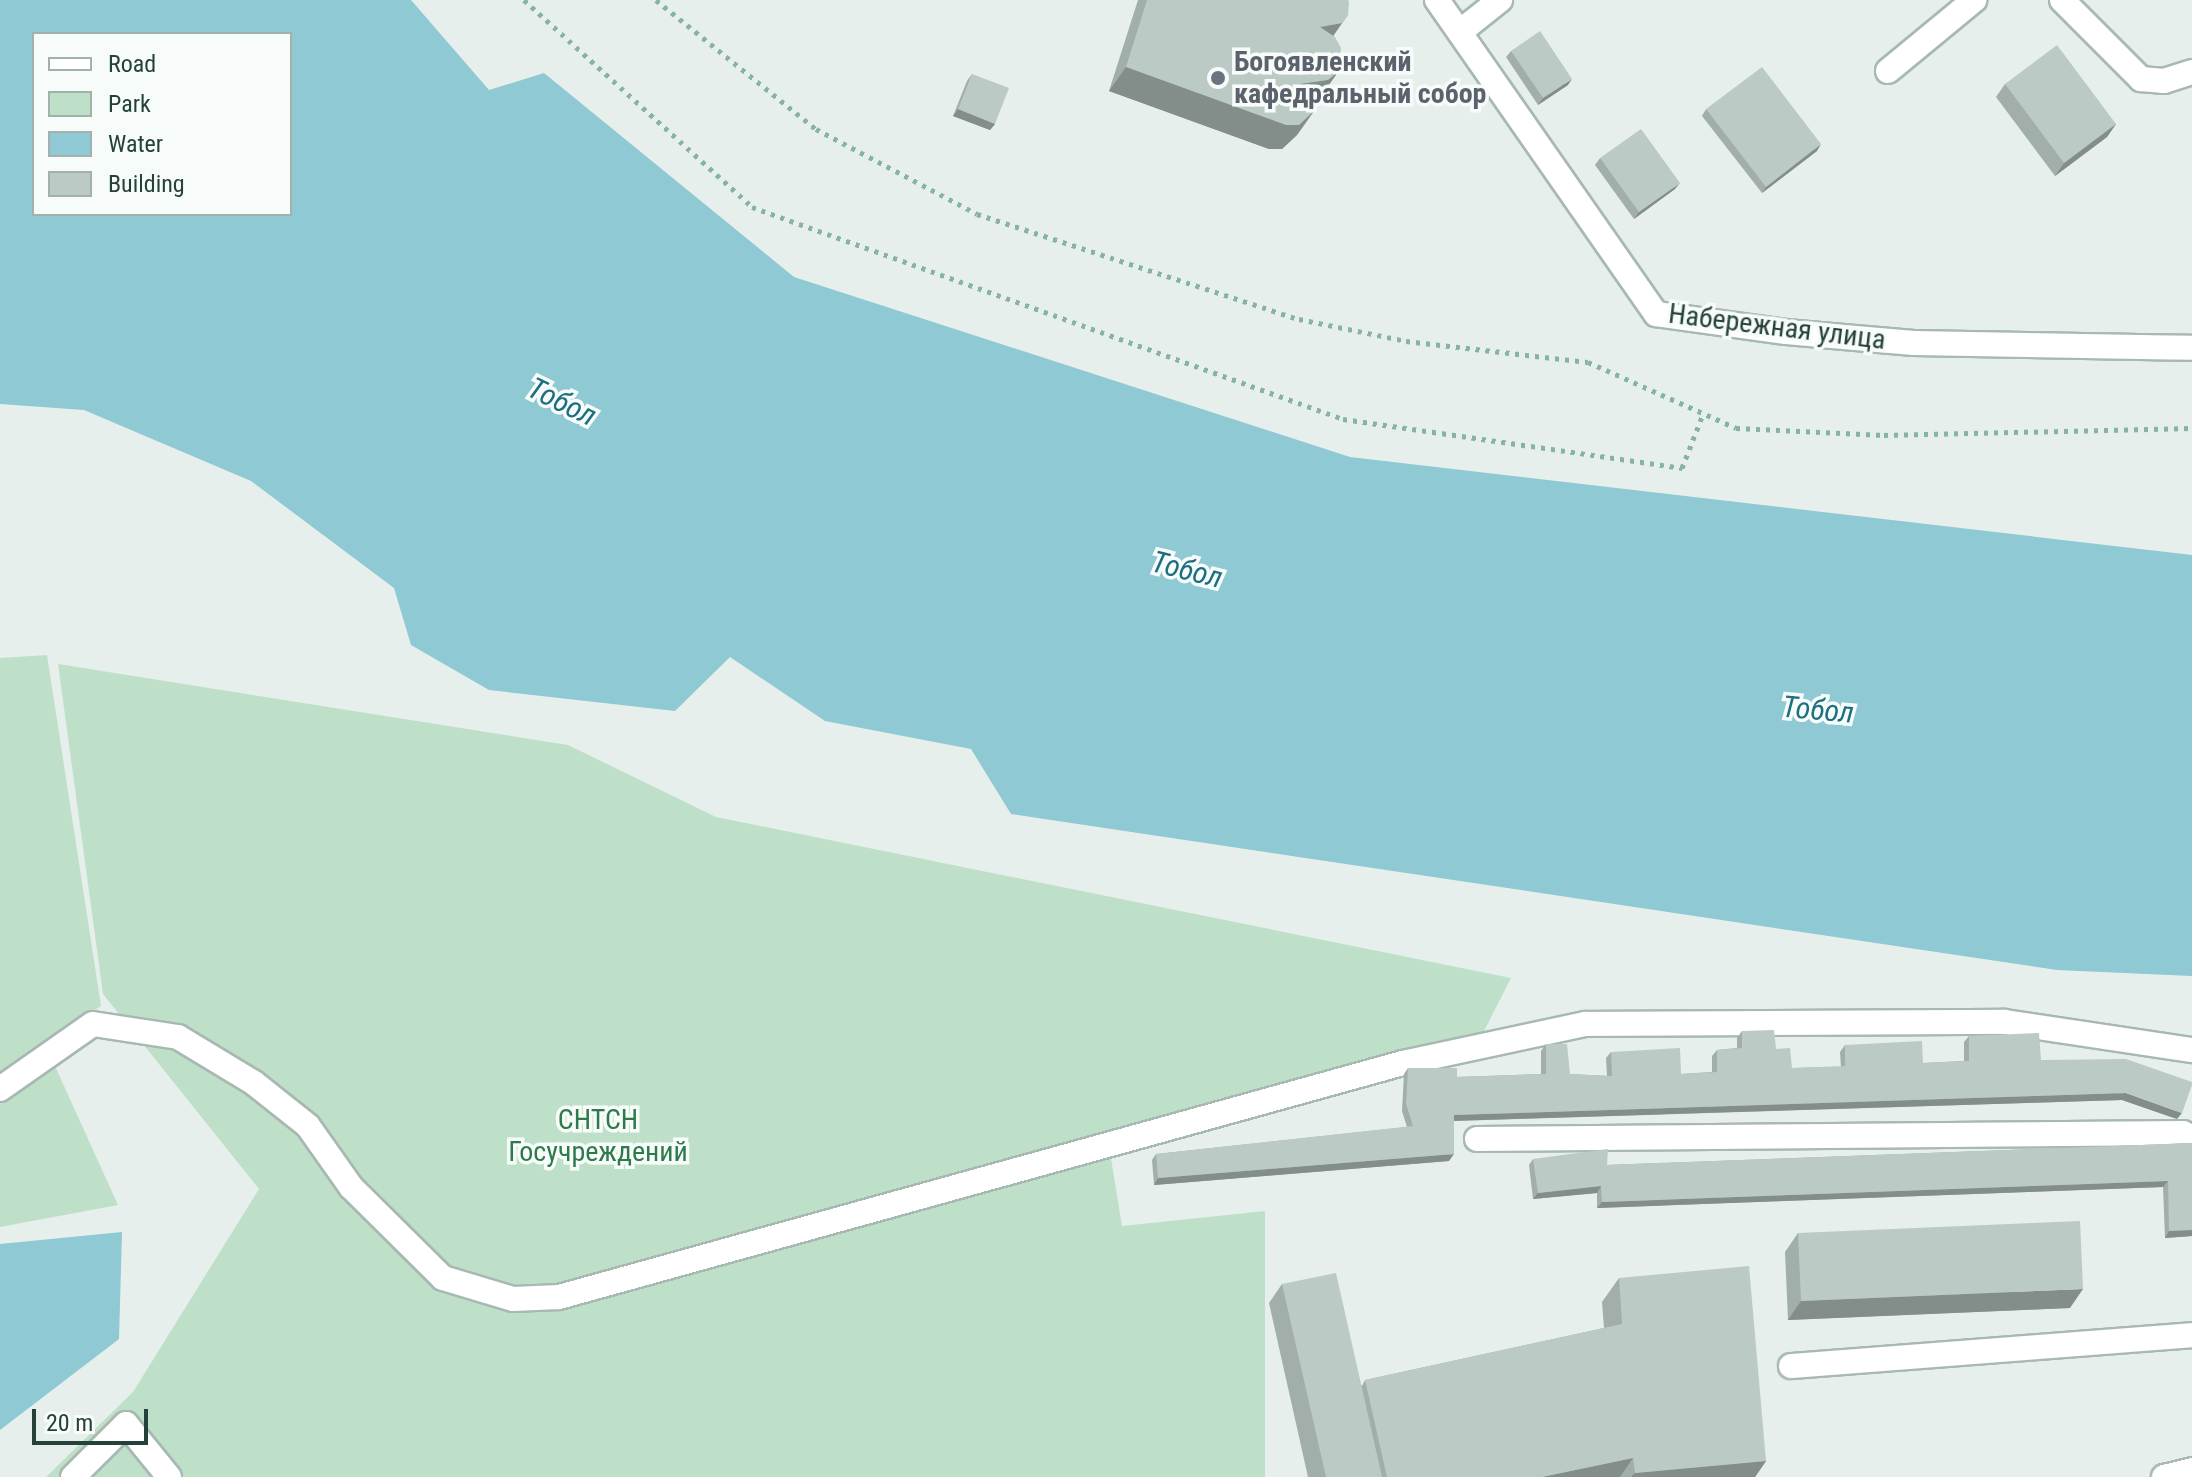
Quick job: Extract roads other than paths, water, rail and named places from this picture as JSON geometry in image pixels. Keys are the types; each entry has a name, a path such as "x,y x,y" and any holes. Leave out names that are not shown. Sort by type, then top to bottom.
{"street":[{"name":"Набережная улица","path":"1437,0 1656,314 1786,332 1914,343 2192,348"},
{"path":"1461,31 1500,0"},
{"path":"1888,71 1974,0"},
{"path":"2072,3 2141,79 2164,81 2192,72"},
{"path":"0,1087 93,1024 178,1037 254,1083 308,1126 351,1187 443,1278 513,1299 559,1297 1403,1063 1585,1024 2004,1022 2192,1050"},
{"path":"1477,1139 2183,1133 2192,1138"},
{"path":"1791,1366 2192,1335"},
{"path":"73,1477 126,1424 169,1477"},
{"path":"2164,1477 2192,1470"}],"water":[{"name":"Тобол","path":"0,0 411,0 489,90 544,73 794,277 1350,457 2192,555 2192,976 2057,970 1011,814 971,749 825,721 730,657 675,711 489,690 411,645 394,588 251,481 84,410 0,404"},
{"path":"122,1232 119,1339 0,1430 0,1244"}],"place":[{"name":"Богоявленский кафедральный собор","path":"1218,78"}],"park label":[{"name":"СНТСН Госучреждений","path":"598,1136"}]}
